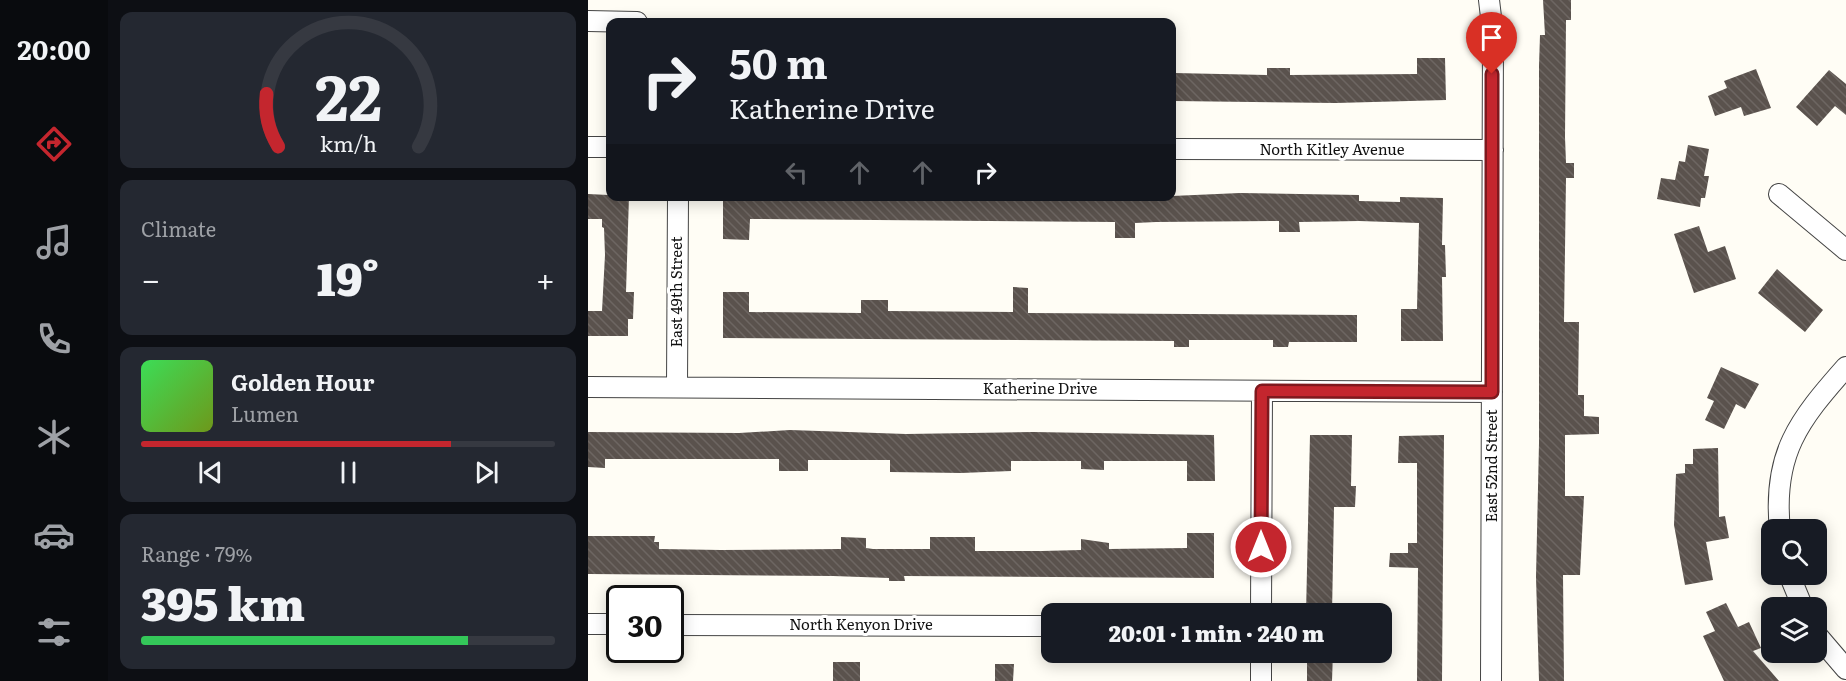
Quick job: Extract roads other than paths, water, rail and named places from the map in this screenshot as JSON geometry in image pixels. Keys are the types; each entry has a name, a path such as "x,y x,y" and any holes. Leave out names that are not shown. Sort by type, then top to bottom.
{"street":[{"name":"East 52nd Street","path":"1489,0 1493,34 1491,681"},
{"path":"588,21 606,21"},
{"path":"588,147 606,147"},
{"name":"North Kitley Avenue","path":"1176,149 1493,150"},
{"path":"1779,194 1846,250"},
{"name":"East 49th Street","path":"677,387 678,201"},
{"path":"1780,519 1780,482 1786,452 1803,418 1846,367"},
{"name":"Katherine Drive","path":"588,387 1492,392"},
{"path":"1261,603 1262,391"},
{"path":"588,624 606,624"},
{"name":"North Kenyon Drive","path":"684,625 1041,626"},
{"path":"1827,647 1846,669"},
{"path":"1261,663 1261,681"}]}
